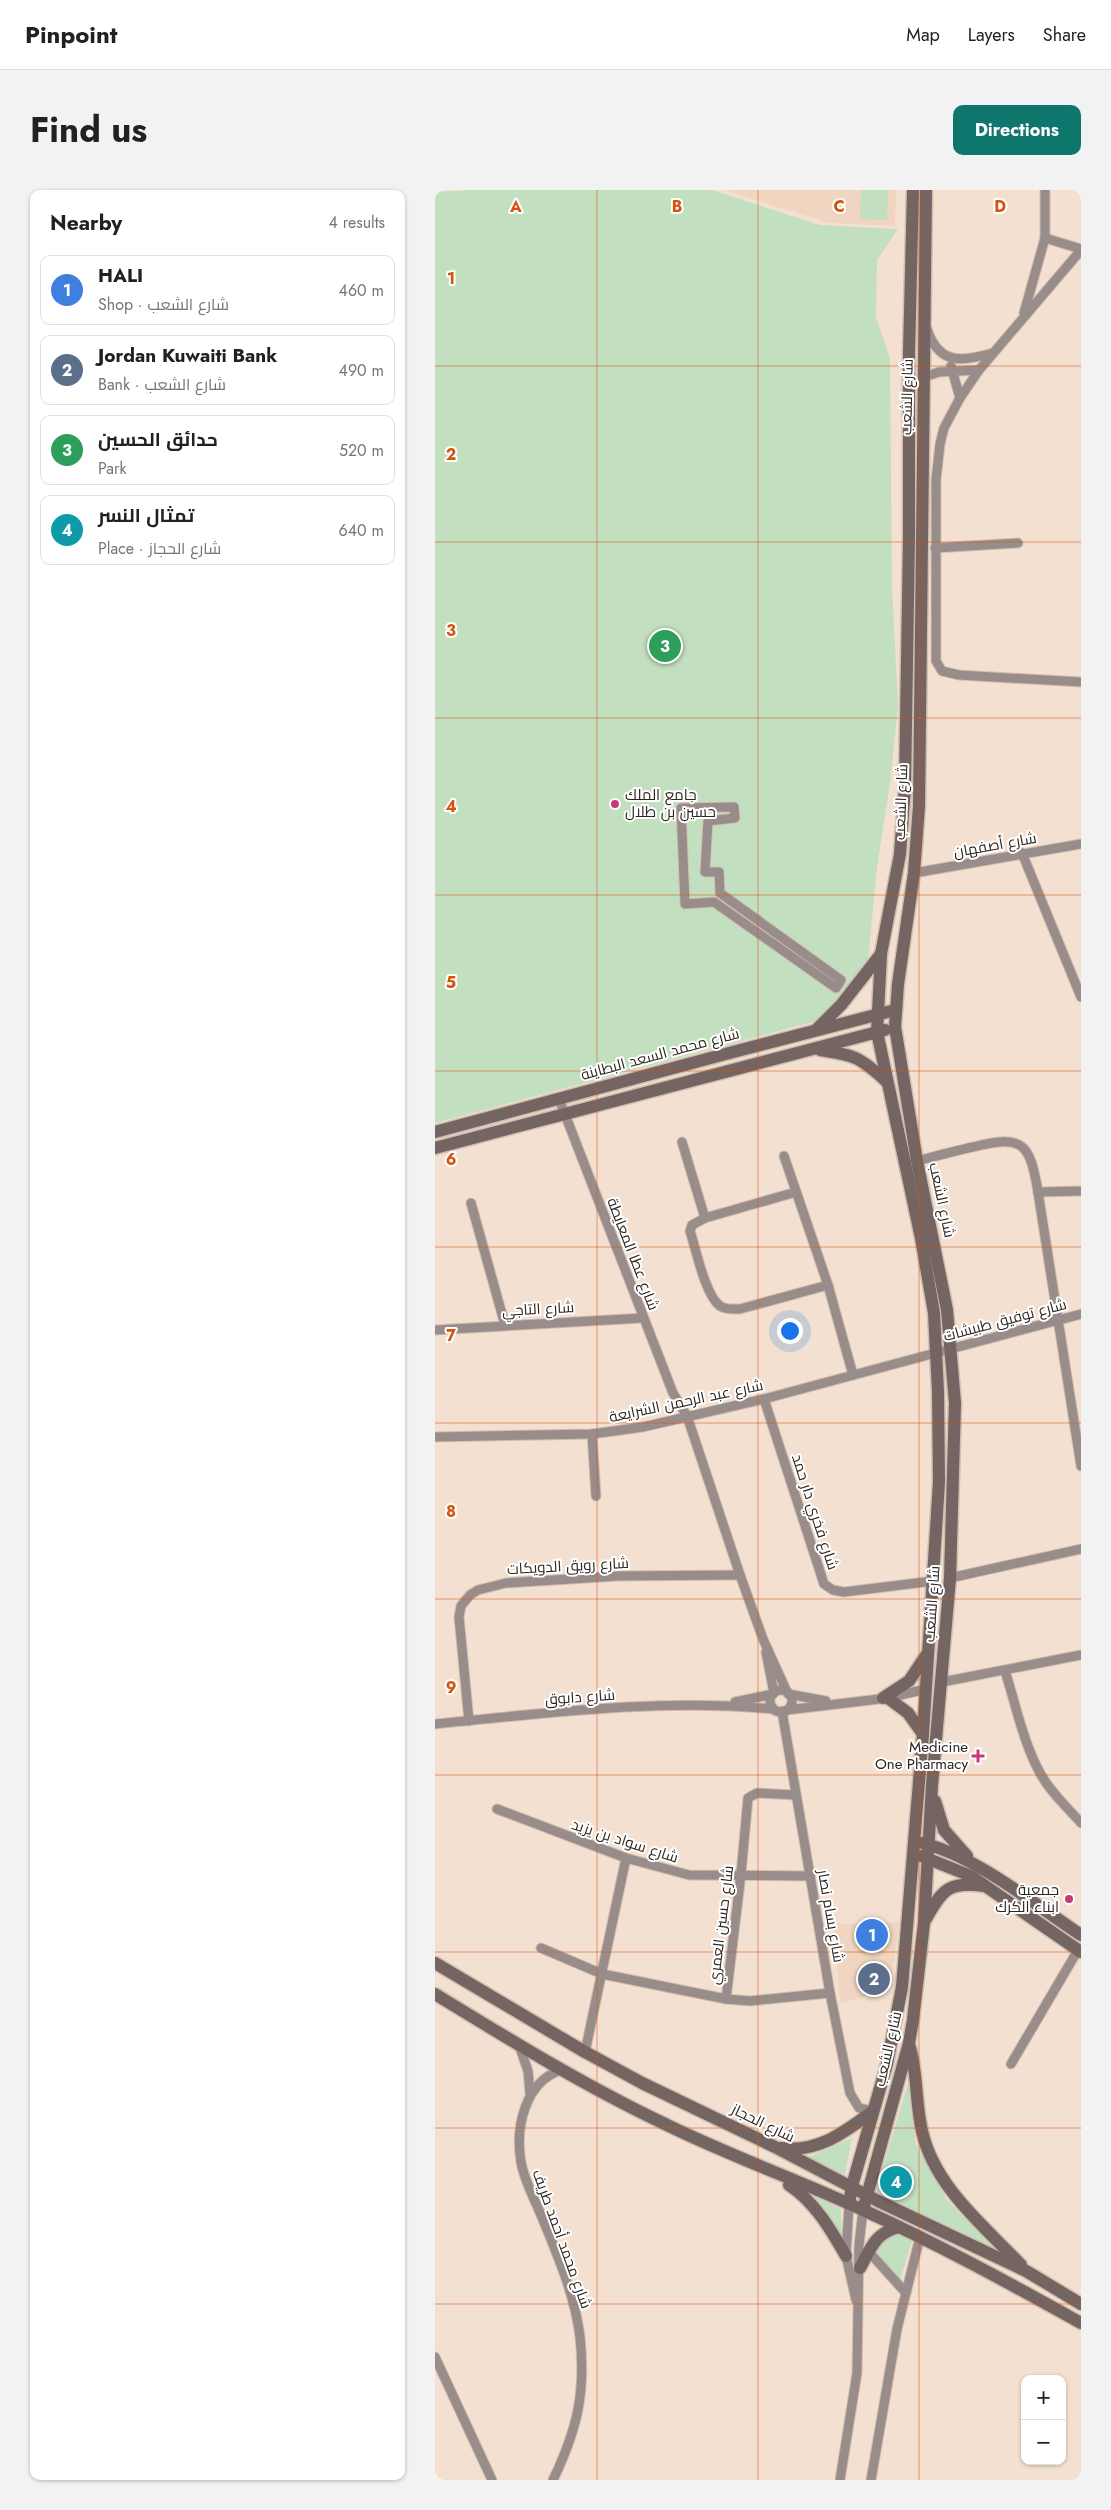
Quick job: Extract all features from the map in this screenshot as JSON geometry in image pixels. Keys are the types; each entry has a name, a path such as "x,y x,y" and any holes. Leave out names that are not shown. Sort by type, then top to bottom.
{"main road":[{"name":"شارع الشعب","path":"849,2204 851,2186 887,2064 897,2017 915,1841 929,1650 940,1451 936,1329 926,1265 886,1080 877,1032 876,1014 881,954 899,854 904,808 908,660 909,353 913,190"},
{"name":"شارع الشعب","path":"863,2210 909,2043 924,1923 932,1785 950,1578 955,1403 951,1349 944,1290 917,1161 895,1027 895,1010 914,874 919,806 927,190"},
{"path":"909,458 923,458"},
{"path":"816,1030 841,1005 881,954"},
{"name":"شارع محمد السعد البطاينة","path":"435,1132 895,1010"},
{"path":"435,1148 895,1027"},
{"path":"815,1049 850,1054 859,1058 886,1080"},
{"path":"923,1734 908,1713 886,1698 909,1681 929,1650"},
{"path":"932,1785 937,1810 944,1830 976,1865"},
{"path":"915,1841 947,1850 976,1865 1081,1936"},
{"path":"914,1854 929,1858 971,1876 1080,1951"},
{"path":"924,1923 937,1900 949,1888 965,1884 987,1886"},
{"name":"شارع الحجاز","path":"435,1963 585,2052 642,2083 1026,2271 1081,2304"},
{"path":"435,1994 561,2070 665,2124 769,2171 863,2210 920,2237 1081,2323"},
{"path":"909,2043 914,2059 922,2132 933,2161 945,2182 962,2204 1026,2271"},
{"path":"775,2147 805,2148 820,2145 847,2130 873,2110"},
{"path":"769,2171 802,2194 831,2230 846,2256"},
{"path":"860,2268 877,2236 885,2231 899,2227"}],"street":[{"path":"1023,315 1045,238 1045,190"},
{"path":"1045,238 1081,249 1023,315 979,370 960,398 944,428 939,444 935,548 935,661 942,671 959,675 1081,682"},
{"path":"924,321 933,344 947,357 960,398"},
{"path":"947,357 964,359 993,353"},
{"path":"924,377 934,373 979,370"},
{"path":"935,548 1018,543"},
{"path":"734,807 735,818 708,821 705,872 719,872 720,893 841,980 835,988 714,902 685,904 681,808 734,807"},
{"name":"شارع أصفهان","path":"914,874 1022,853 1081,844"},
{"path":"1022,853 1081,997"},
{"name":"شارع عطا المعايطة","path":"559,1099 673,1393 687,1416"},
{"path":"917,1161 1008,1140 1018,1144 1026,1152 1034,1168 1081,1466"},
{"path":"682,1142 705,1218"},
{"path":"784,1156 828,1285 853,1375"},
{"path":"1038,1192 1081,1191"},
{"path":"797,1192 705,1218 692,1225 690,1232 708,1287 720,1306 740,1310 828,1285"},
{"path":"471,1203 505,1325"},
{"name":"شارع توفيق طبيشات","path":"936,1352 1081,1314"},
{"name":"شارع التاجي","path":"435,1330 643,1318"},
{"name":"شارع عبد الرحمن الشرايعة","path":"435,1436 592,1434 643,1427 765,1399 936,1352"},
{"name":"شارع فخري دار حمد","path":"765,1399 824,1584 833,1590 844,1592 933,1581"},
{"path":"687,1416 763,1640 787,1693 791,1702 781,1710 770,1699 774,1693 782,1690 787,1693"},
{"path":"592,1434 596,1496"},
{"path":"950,1578 1081,1549"},
{"name":"شارع رويق الدويكات","path":"469,1720 459,1616 464,1600 478,1590 520,1581 627,1576 740,1575"},
{"path":"763,1640 774,1693"},
{"path":"942,1682 1081,1655"},
{"path":"1005,1671 1027,1741 1040,1774 1081,1823"},
{"name":"شارع دابوق","path":"435,1724 611,1708 728,1704 781,1710 886,1698 926,1689"},
{"name":"شارع دابوق","path":"728,1704 774,1693"},
{"name":"شارع دابوق","path":"787,1693 834,1703"},
{"name":"شارع بسام نصار","path":"781,1710 830,1993 852,2098 859,2108 873,2110"},
{"name":"شارع حسين العمري","path":"795,1795 757,1794 748,1798 726,2000 750,2001 830,1993"},
{"name":"شارع سواد بن يزيد","path":"497,1809 626,1858 682,1874 810,1876"},
{"path":"585,2052 626,1858"},
{"path":"541,1948 602,1974 726,2000"},
{"path":"1011,2064 1080,1951"},
{"name":"شارع محمد أحمد طريف","path":"519,2045 528,2072 530,2093 520,2134 521,2165 574,2305 582,2359 582,2382 577,2421 553,2480"},
{"path":"530,2093 540,2081 561,2070"},
{"path":"849,2204 846,2256 850,2281 857,2302"},
{"path":"840,2480 857,2373 859,2340 857,2302 863,2210"},
{"path":"871,2480 897,2328 920,2237"},
{"path":"869,2252 906,2294"},
{"path":"435,2357 492,2480"}],"shaded area":[{"path":"724,190 896,190 895,226 829,223"},
{"path":"900,1922 889,1990 840,2003 834,1924"}],"green space":[{"path":"471,190 712,190 820,225 898,229 877,260 876,317 890,358 892,587 898,706 890,783 877,867 868,961 846,993 816,1021 435,1123 435,192"},
{"path":"861,190 888,190 887,220 860,219"},
{"path":"909,2080 911,2113 916,2145 947,2200 999,2253 876,2191"},
{"path":"852,2138 845,2175 807,2158"},
{"path":"808,2194 841,2209 842,2237 833,2220"},
{"path":"895,2233 912,2241 899,2284 875,2256 882,2242"}],"place":[{"name":"حدائق الحسين","path":"665,646"},
{"name":"جامع الملك حسين بن طلال","path":"615,804"},
{"name":"Medicine One Pharmacy","path":"978,1756"},
{"name":"جمعية ابناء الكرك","path":"1069,1899"},
{"name":"HALI","path":"872,1935"},
{"name":"Jordan Kuwaiti Bank","path":"874,1979"},
{"name":"تمثال النسر","path":"896,2182"}]}
